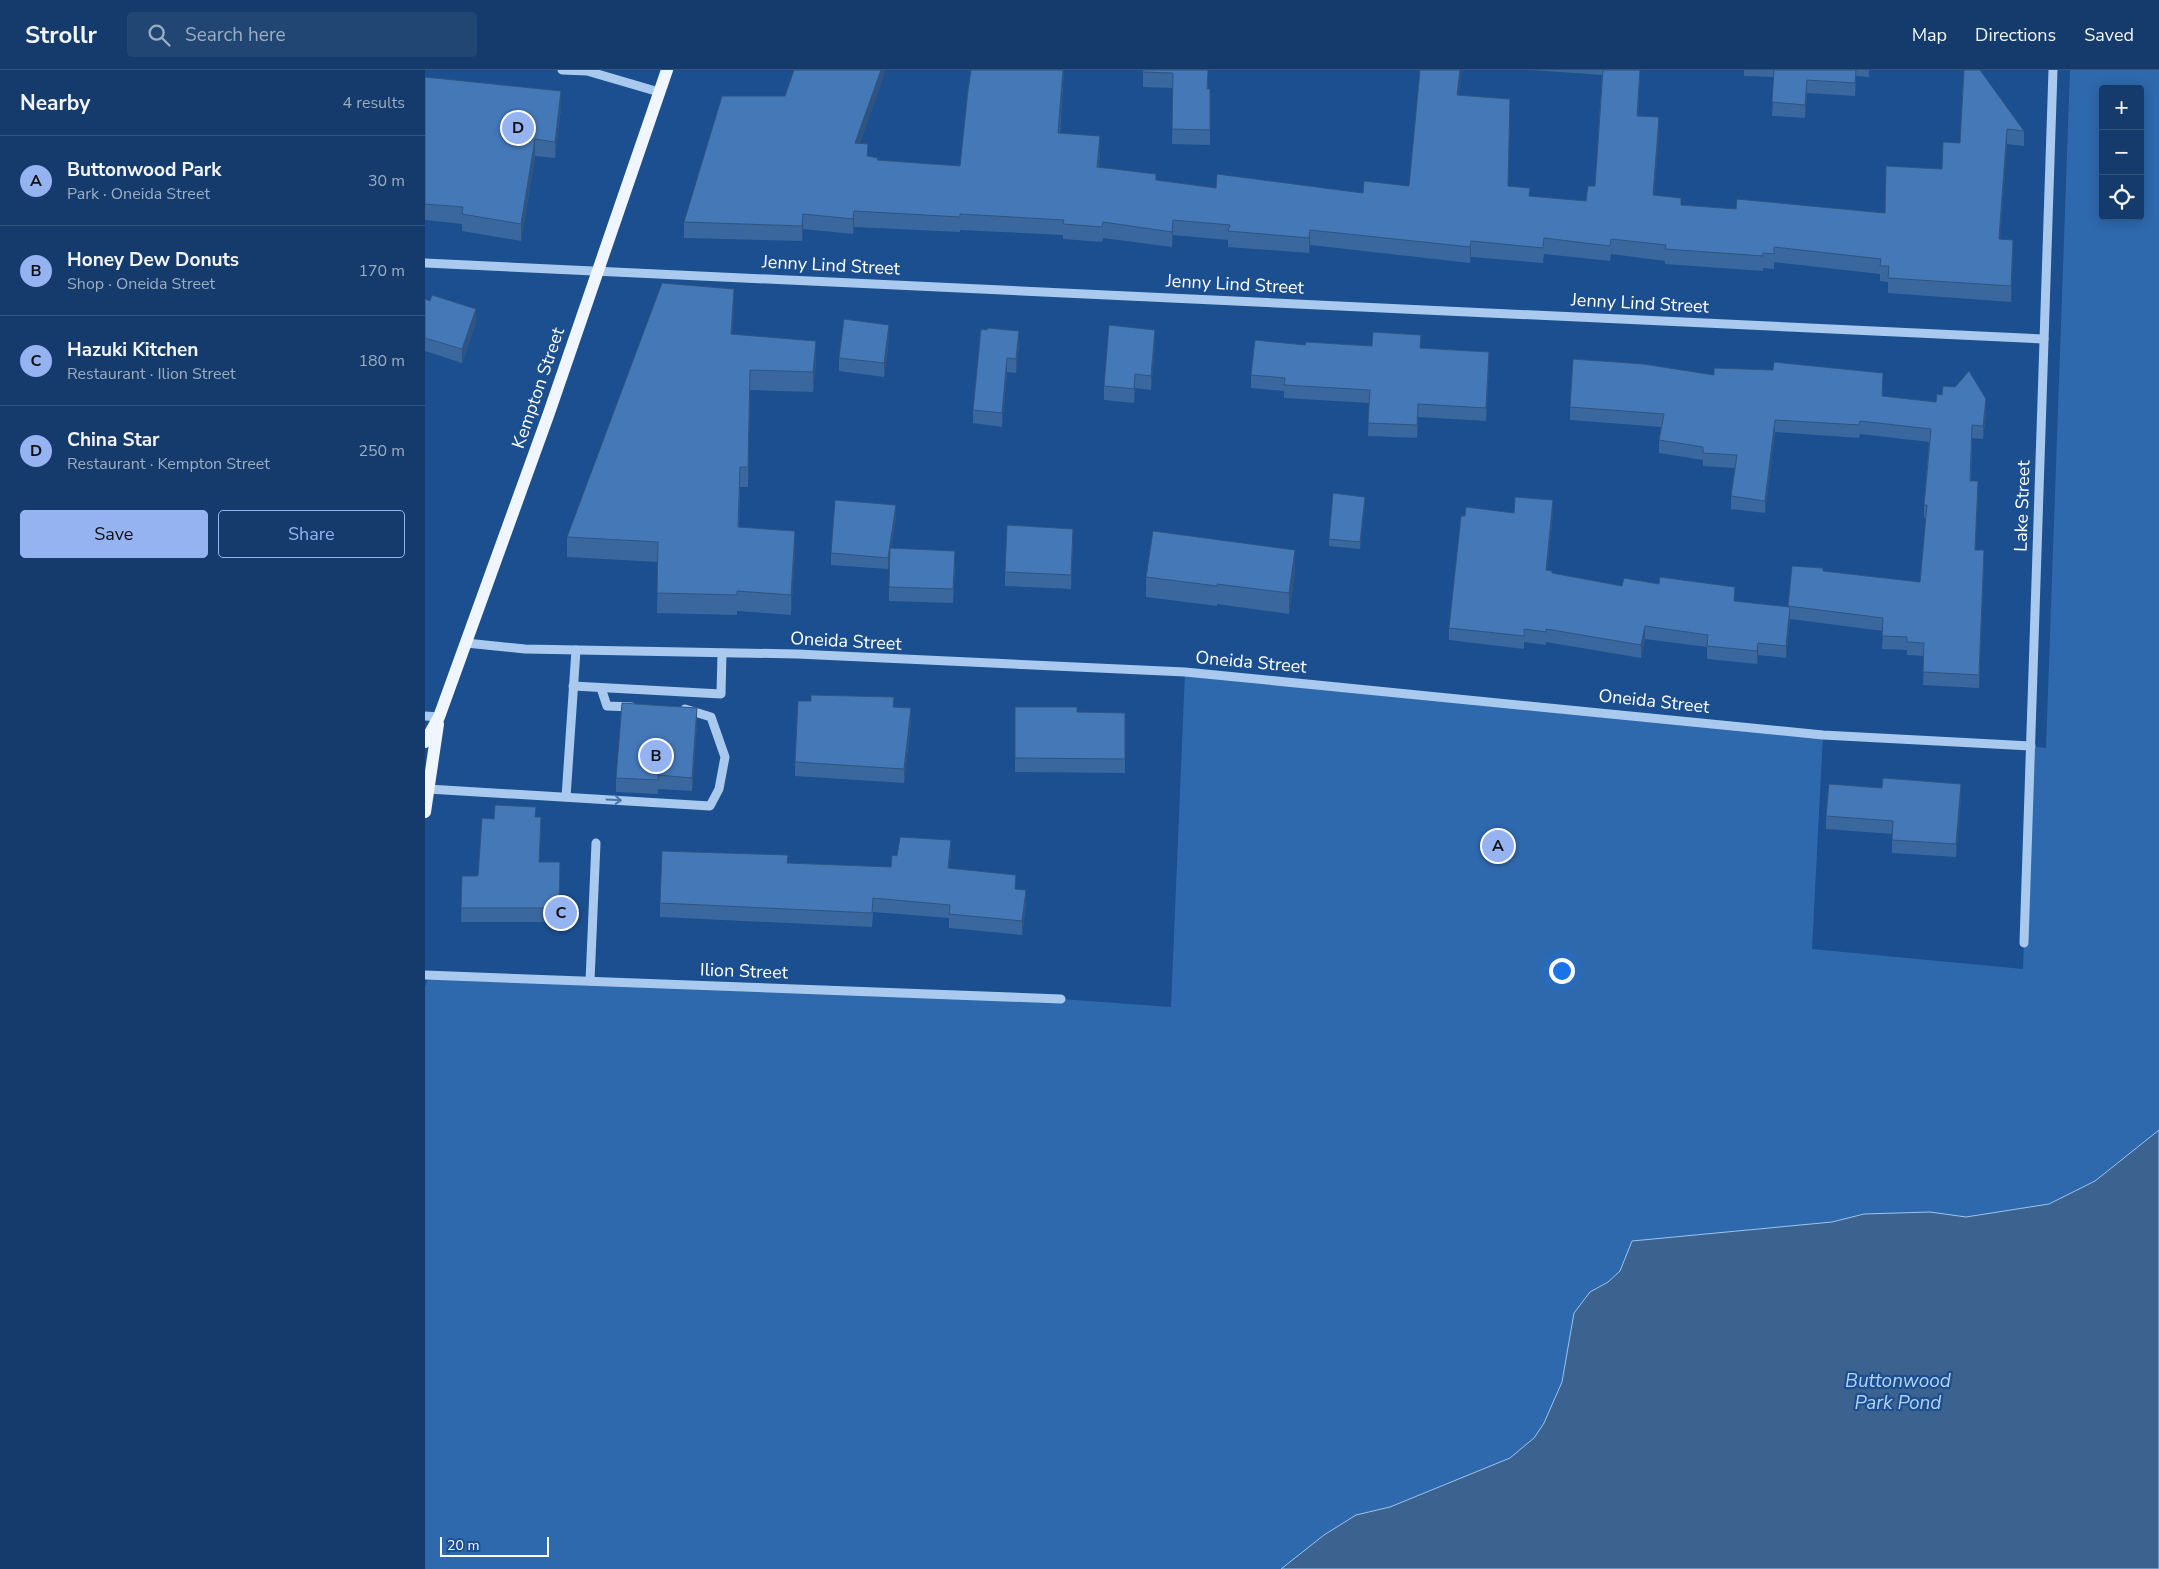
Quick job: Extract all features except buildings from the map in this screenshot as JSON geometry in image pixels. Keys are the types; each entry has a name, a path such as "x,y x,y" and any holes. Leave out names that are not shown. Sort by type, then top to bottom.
{"main road":[{"path":"659,70 659,92"},
{"name":"Kempton Street","path":"425,742 439,717 466,643 667,70"},
{"name":"Kempton Street","path":"425,812 439,717"}],"street":[{"path":"562,70 587,71 659,92"},
{"name":"Lake Street","path":"2024,943 2053,70"},
{"name":"Jenny Lind Street","path":"425,263 2044,339"},
{"name":"Oneida Street","path":"466,643 499,648 797,654 1185,672 1823,734 2031,746"},
{"path":"565,797 576,650"},
{"path":"573,686 721,694 722,653"},
{"path":"601,688 607,706 644,707"},
{"path":"428,789 709,806 719,789 725,757 711,717 690,709 671,708"},
{"path":"425,716 439,717"},
{"path":"590,981 596,843"},
{"name":"Ilion Street","path":"425,975 1061,999"}],"shaded area":[{"path":"2070,70 2159,70 2159,1569 425,1569 425,987 429,975 1061,999 1171,1007 1185,672 1823,735 1812,949 2023,969 2031,746 2046,748"}],"water":[{"name":"Buttonwood Park Pond","path":"2159,1130 2159,1569 1281,1569 1324,1535 1356,1515 1390,1507 1510,1458 1534,1438 1544,1423 1562,1382 1574,1313 1590,1292 1608,1282 1620,1271 1632,1241 1832,1222 1864,1214 1930,1212 1966,1217 2049,1204 2095,1181"}],"place":[{"name":"China Star","path":"518,128"},
{"name":"Honey Dew Donuts","path":"656,756"},
{"name":"Buttonwood Park","path":"1498,846"},
{"name":"Hazuki Kitchen","path":"561,913"}]}
